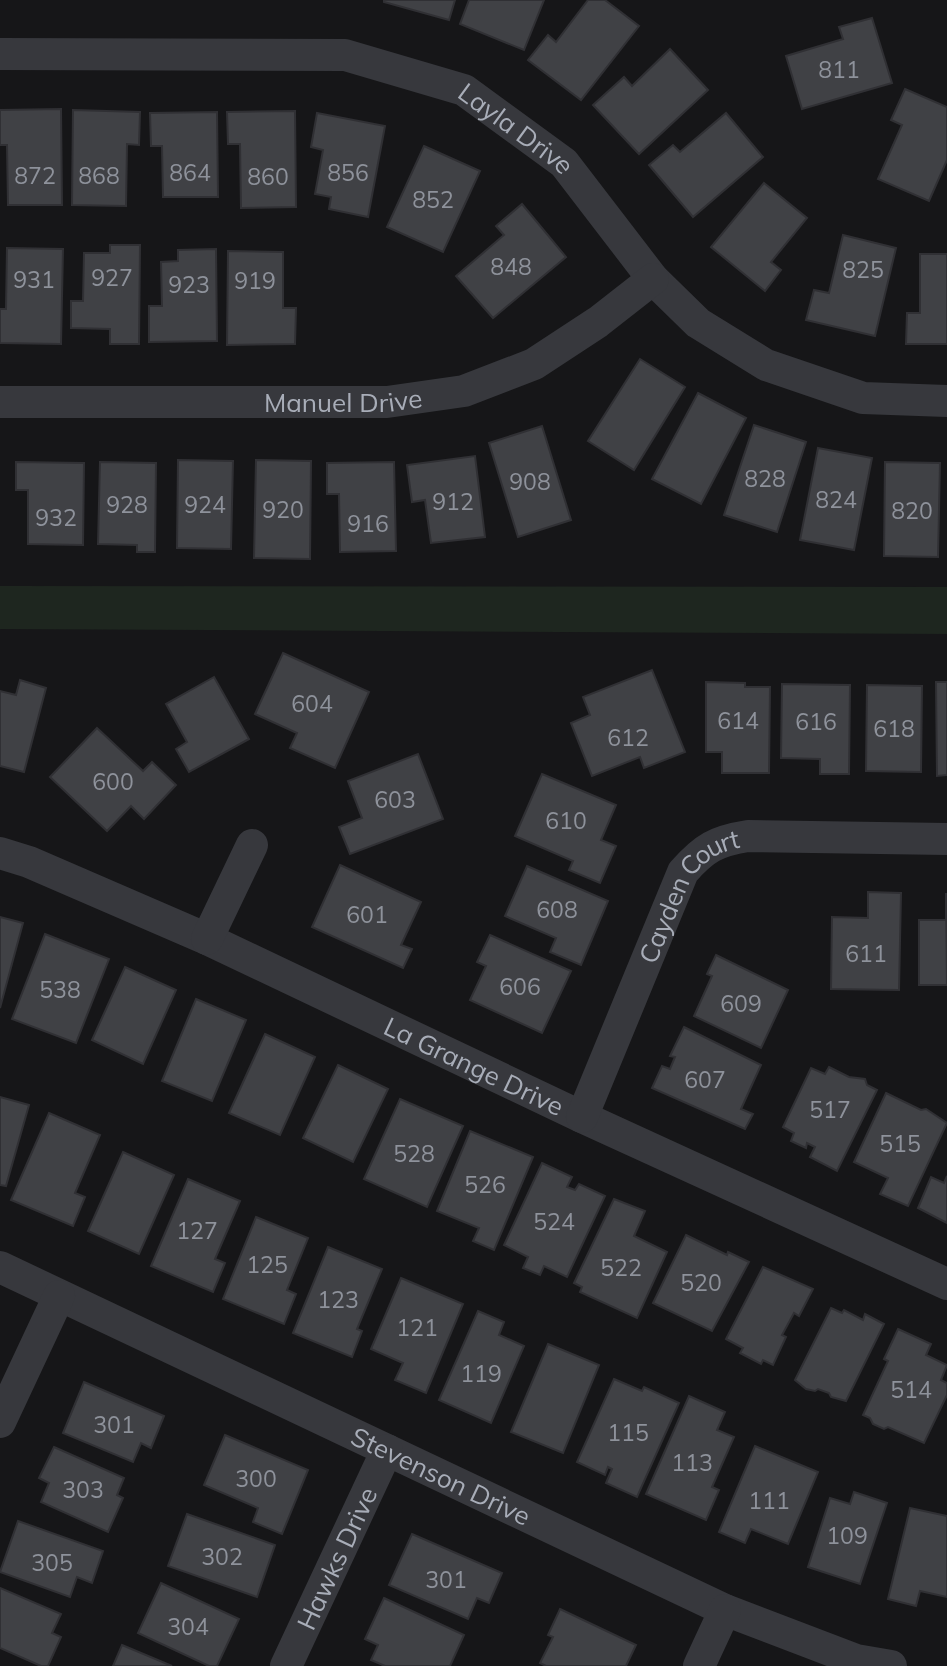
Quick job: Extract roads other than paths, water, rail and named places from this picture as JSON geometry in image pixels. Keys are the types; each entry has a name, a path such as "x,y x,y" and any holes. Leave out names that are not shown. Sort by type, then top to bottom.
{"street":[{"name":"Layla Drive","path":"0,54 345,55 464,90 564,163 653,279 698,323 766,365 863,398 947,401"},
{"name":"Manuel Drive","path":"0,401 387,401 464,391 534,364 598,322 653,279"},
{"name":"Cayden Court","path":"582,1116 682,872 700,853 722,840 748,836 947,839"},
{"path":"207,939 252,845"},
{"name":"La Grange Drive","path":"0,853 29,862 207,939 947,1284"},
{"name":"Stevenson Drive","path":"0,1267 725,1610 856,1660 891,1666"},
{"path":"0,1422 59,1296"},
{"name":"Hawks Drive","path":"286,1666 387,1450"},
{"path":"699,1666 725,1610"}]}
